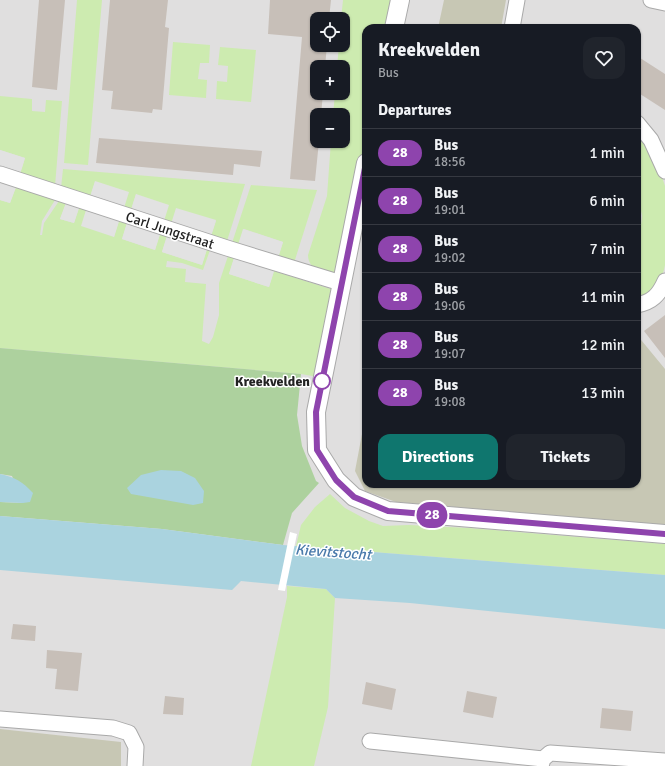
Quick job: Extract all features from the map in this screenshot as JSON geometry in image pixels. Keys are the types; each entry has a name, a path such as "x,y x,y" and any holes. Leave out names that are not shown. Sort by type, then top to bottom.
{"street":[{"path":"395,24 400,0"},
{"path":"513,24 517,0"},
{"path":"651,0 665,3"},
{"path":"641,128 651,140 665,171"},
{"name":"Carl Jungstraat","path":"0,174 341,283"},
{"path":"362,182 316,412 317,450 336,480 354,497 388,511 665,534"},
{"path":"641,304 648,303 661,290 665,281"},
{"path":"0,719 113,728 129,733 136,747 135,766"},
{"path":"370,740 542,762 550,753 665,761"}],"shaded area":[{"path":"0,0 665,0 665,766 0,766"},
{"path":"444,0 506,0 502,24 439,24"},
{"path":"0,150 25,158 20,174 0,168"},
{"path":"95,181 129,192 124,208 90,197"},
{"path":"0,182 16,187 10,203 0,200"},
{"path":"136,194 169,205 164,221 131,210"},
{"path":"66,203 79,208 74,223 60,219"},
{"path":"176,208 216,220 211,236 171,224"},
{"path":"86,210 119,221 114,237 81,226"},
{"path":"127,223 160,234 155,250 122,239"},
{"path":"243,229 283,242 278,258 238,245"},
{"path":"167,236 207,249 202,265 162,252"},
{"path":"234,258 274,271 269,287 229,274"},
{"path":"641,340 665,369 665,525 396,502 365,491 364,488 641,488"},
{"path":"362,434 362,485 355,471"},
{"path":"0,729 121,742 121,766 0,766"}],"green space":[{"path":"77,0 102,0 88,165 64,163"},
{"path":"343,0 395,0 391,24 362,24 362,166 340,277 315,268 311,265 308,255 327,196 330,148 350,148 350,108 334,108 334,100 350,100 350,60 338,60 338,52 350,52 350,12 342,12"},
{"path":"173,42 210,45 209,63 200,63 198,79 207,80 206,98 169,95"},
{"path":"220,47 256,50 251,102 216,99 217,81 227,82 228,66 218,65"},
{"path":"0,96 32,99 32,111 45,112 46,100 62,101 55,186 20,174 25,158 0,150"},
{"path":"641,138 657,162 665,186 665,265 659,282 652,290 641,297 641,224"},
{"path":"63,169 245,184 227,241 211,236 216,221 171,224 164,221 136,194 131,210 124,208 95,182 90,197 61,188"},
{"path":"251,185 317,190 294,263 278,258 283,242 244,229 238,245 232,243"},
{"path":"16,187 55,200 42,221 40,235 42,235 44,223 59,201 66,203 60,219 74,223 79,208 86,210 114,237 119,221 127,223 122,239 155,250 160,234 167,236 162,252 202,265 207,249 210,250 203,270 182,263 167,261 166,267 186,269 185,282 206,284 202,341 209,344 213,337 219,315 219,283 228,256 234,258 229,274 269,287 274,271 337,291 318,377 301,374 0,348 0,200 10,203"},
{"path":"0,348 301,374 297,415 302,446 316,481 319,483 292,513 283,545 162,529 0,516 0,502 23,503 12,476 0,474"},
{"path":"330,494 345,508 369,521 383,526 409,525 469,528 665,544 665,575 296,546 301,525 315,507"},
{"path":"287,586 326,589 335,598 328,707 314,766 251,766 287,597"}],"water":[{"path":"161,470 181,471 195,478 204,491 203,503 193,505 131,494 127,488 141,475"},
{"path":"0,474 14,478 29,489 33,493 30,502 0,502"},
{"name":"Kievitstocht","path":"0,516 162,529 283,545 665,575 665,629 410,603 335,598 326,589 241,581 232,590 0,570"}],"pier":[{"path":"290,532 297,534 285,591 278,590"}],"building":[{"path":"39,0 65,0 57,90 32,87"},
{"path":"110,0 168,0 165,27 169,28 162,110 153,109 152,113 111,109 113,91 102,90"},
{"path":"270,0 331,0 330,12 310,12 310,52 326,52 326,60 310,60 310,100 322,100 322,108 310,108 310,148 318,148 315,181 290,179 302,37 268,34"},
{"path":"641,59 665,74 665,110 641,95"},
{"path":"99,138 262,151 260,167 234,164 233,175 96,163"},
{"path":"665,315 665,358 644,331"},
{"path":"13,624 36,626 35,641 11,639"},
{"path":"47,650 82,653 78,691 55,689 57,669 46,668"},
{"path":"366,682 396,689 392,710 362,704"},
{"path":"467,691 497,697 493,718 463,712"},
{"path":"165,696 184,698 183,715 163,714"},
{"path":"602,708 633,711 631,731 600,728"}],"bus line":[{"name":"28","path":"362,182 316,412 317,450 336,480 354,497 388,511 665,534"}],"place":[{"name":"Kreekvelden","path":"322,381"}]}
